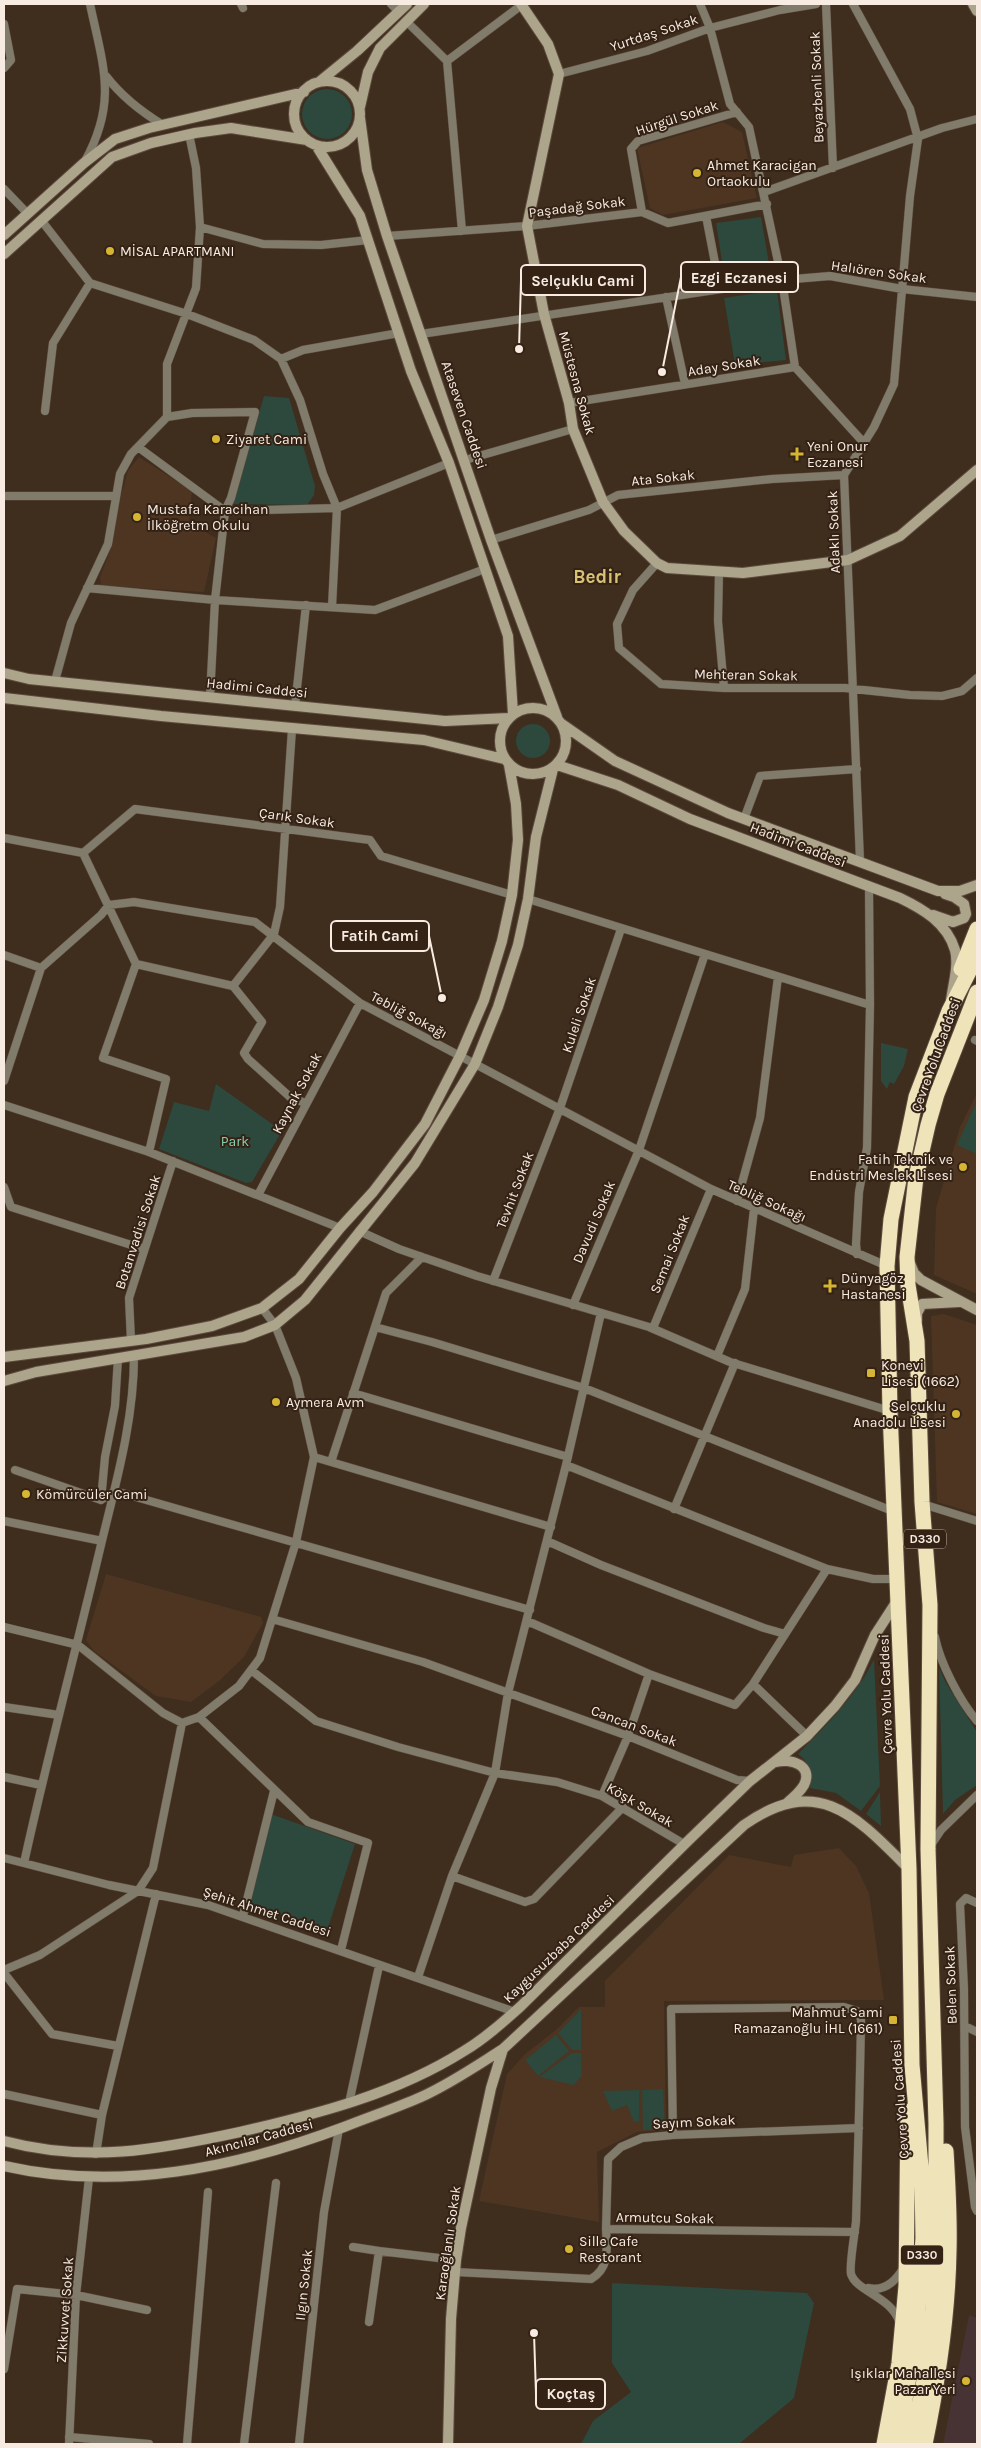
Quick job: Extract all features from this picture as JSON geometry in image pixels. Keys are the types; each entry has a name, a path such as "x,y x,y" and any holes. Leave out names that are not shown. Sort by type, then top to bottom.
{"highway":[{"path":"949,1011 962,965 977,928"},
{"name":"Çevre Yolu Caddesi","path":"897,2444 911,2373 922,2274 922,2178 912,2065 909,1869 890,1411 887,1266 891,1219 916,1097 949,1011 977,956"},
{"name":"Çevre Yolu Caddesi","path":"911,2444 927,2362 935,2286 936,2070 928,1849 930,1605 922,1502 918,1341 908,1285 907,1257 916,1177 928,1125 937,1094 977,992"},
{"path":"968,1017 977,1000"},
{"path":"884,2444 902,2334 908,2259 907,2131 912,2065"},
{"path":"925,2444 940,2357 949,2252 944,2117 941,2088 936,2070"}],"main road":[{"path":"4,235 84,163 115,138 163,124 304,92 357,51 407,4"},
{"name":"Ataseven Caddesi","path":"424,4 380,48 368,72 360,113 367,170 387,236 491,540 559,721"},
{"path":"522,4 548,44 559,74"},
{"path":"973,4 977,11"},
{"name":"Müstesna Sokak","path":"559,74 527,226 544,314 569,403 573,429 603,502 624,531 657,564"},
{"path":"4,254 112,157 151,143 189,134 231,128 335,146 344,142 352,136 360,113 357,100 344,86 336,83 318,83"},
{"path":"304,92 296,106 295,122 300,132 311,143 360,216 411,371 449,463 508,636 511,716"},
{"path":"657,564 667,568 743,573 848,560 900,536 975,472"},
{"name":"Hadimi Caddesi","path":"4,673 55,681 445,721 511,716"},
{"path":"4,698 161,716 424,740 507,762 524,774 534,775 555,767"},
{"path":"4,1357 131,1341 212,1326 262,1308 298,1279 373,1192 424,1124 460,1056 484,1000 502,941 512,895 518,840 516,804 507,762 500,749 500,738 503,727 511,716 530,708 549,712 559,721 567,744 564,755 555,767 536,837 528,900 518,946 498,1007 474,1064 415,1162 305,1300 275,1325 244,1337 36,1372 4,1381"},
{"name":"Hadimi Caddesi","path":"559,721 615,762 744,819 860,861 938,892 960,891 977,885"},
{"name":"Hadimi Caddesi","path":"555,767 618,786 690,819 869,888 900,898 929,914 943,928 955,950 956,960 949,1011"},
{"path":"929,914 953,922 961,920 966,914 966,908 960,900 938,892"},
{"path":"907,1257 914,1273 921,1280 977,1310"},
{"path":"918,1341 917,1313 922,1304 960,1302"},
{"name":"Kaygusuzbaba Caddesi","path":"96,2154 128,2153 212,2138 311,2115 349,2103 414,2077 463,2052 490,2034 515,2012 750,1781 807,1736 835,1706 855,1680 876,1635 898,1598"},
{"path":"772,1763 786,1759 797,1761 805,1771 805,1782 799,1793 787,1803"},
{"path":"503,2049 744,1825 760,1814 797,1801 822,1804 849,1814 909,1869"},
{"name":"Akıncılar Caddesi","path":"4,2166 89,2178 165,2174 208,2166 298,2144 422,2096 462,2075 503,2049"},
{"name":"Karaoğlanlı Sokak","path":"448,2444 456,2260 489,2097 503,2049"},
{"path":"4,2141 58,2152 96,2154"}],"street":[{"path":"84,163 97,139 105,106 106,76 90,4"},
{"path":"391,4 399,12"},
{"path":"446,61 522,4"},
{"path":"700,4 710,28 730,104 749,126 782,280 795,367 864,443"},
{"name":"Yurtdaş Sokak","path":"559,74 647,52 710,28 780,10 816,4"},
{"name":"Beyazbenli Sokak","path":"826,4 833,168"},
{"name":"Adaklı Sokak","path":"853,4 910,109 918,139 910,196 894,384 864,443 844,474 855,689 860,861"},
{"path":"406,21 446,61 462,231"},
{"path":"4,24 11,60 4,68"},
{"path":"106,76 120,94 138,110 163,124"},
{"name":"Hürgül Sokak","path":"642,212 631,149 638,141 737,112"},
{"path":"764,192 918,139 942,128 977,119"},
{"path":"167,417 167,364 196,288 200,228 196,168 189,134"},
{"path":"4,189 27,213"},
{"name":"Paşadağ Sokak","path":"387,236 527,226 642,212 668,223 767,204"},
{"path":"706,216 720,289"},
{"path":"42,220 90,283 187,314 254,340 281,359 300,400 323,474 337,508 332,607"},
{"path":"200,228 263,244 321,246 368,240"},
{"name":"Halıören Sokak","path":"421,334 544,314 782,280 830,276 902,289 977,297"},
{"path":"45,411 53,343 90,283"},
{"path":"666,297 686,384"},
{"path":"281,359 302,350 399,333"},
{"name":"Aday Sokak","path":"569,403 795,367"},
{"path":"55,681 71,623 108,544 120,474 131,454 167,417 192,413 255,412 231,498 225,511 215,600 210,697"},
{"path":"465,460 573,429"},
{"path":"138,447 225,511 337,508 449,463"},
{"name":"Ata Sokak","path":"491,540 588,510 618,495 772,479 844,474"},
{"path":"4,496 116,496"},
{"name":"Mehteran Sokak","path":"657,564 633,590 618,624 619,648 660,684 724,688 855,689 910,695 942,696 962,691 977,678"},
{"path":"86,588 215,600 376,610 486,570"},
{"path":"719,572 718,622 724,688"},
{"path":"295,706 306,605"},
{"path":"234,986 274,934 280,907 292,729"},
{"path":"744,819 760,776 857,769"},
{"name":"Çarık Sokak","path":"83,854 135,809 370,840 381,856 512,895"},
{"path":"4,838 83,854 109,905 136,964 103,1058 166,1078 149,1152"},
{"path":"857,1254 859,1192 867,1148 870,1005 869,888"},
{"path":"528,900 870,1005"},
{"name":"Tebliğ Sokağı","path":"109,905 134,902 255,922 274,934 360,1003 711,1189 887,1266"},
{"path":"4,1081 41,968 101,916 109,905"},
{"name":"Kuleli Sokak","path":"560,1108 621,929"},
{"name":"Davudi Sokak","path":"574,1305 639,1150 705,954"},
{"path":"4,956 41,968"},
{"path":"136,964 234,986 262,1022 244,1053 290,1098 305,1103"},
{"path":"737,1201 760,1118 778,977"},
{"name":"Kaynak Sokak","path":"258,1195 305,1103 360,1003"},
{"path":"4,1105 149,1152 340,1228"},
{"name":"Tevhit Sokak","path":"493,1281 560,1108"},
{"name":"Botanvadisi Sokak","path":"131,1341 129,1298 173,1162"},
{"path":"4,1187 11,1207 144,1249"},
{"name":"Semai Sokak","path":"653,1328 711,1189"},
{"path":"716,1356 745,1289 754,1209"},
{"path":"359,1232 422,1257 493,1281 653,1328 735,1364 890,1411"},
{"path":"331,1462 386,1293 422,1257"},
{"path":"4,1628 78,1645 163,1713 182,1723 199,1717 239,1686 260,1658 296,1542 314,1457 296,1378 275,1325 262,1308"},
{"path":"418,1977 452,1876 495,1772 508,1693 568,1457 601,1313"},
{"path":"375,1327 432,1342 584,1388 895,1512"},
{"path":"24,1863 41,1785 78,1645 115,1491 134,1388 134,1356"},
{"path":"101,1500 105,1457 115,1406 118,1358"},
{"path":"674,1509 735,1364"},
{"path":"353,1394 568,1457"},
{"path":"314,1457 550,1527"},
{"path":"566,1465 827,1569 873,1580 898,1579"},
{"path":"15,1470 101,1500"},
{"path":"101,1500 115,1491 530,1610"},
{"path":"922,1502 929,1506 977,1520"},
{"path":"4,1521 102,1541"},
{"path":"547,1541 601,1566 764,1628 785,1634"},
{"path":"527,1622 648,1674 735,1705 753,1684 827,1569"},
{"path":"930,1605 938,1650 960,1694 977,1722"},
{"name":"Cancan Sokak","path":"272,1620 423,1662 628,1736 737,1780 750,1781"},
{"name":"Köşk Sokak","path":"251,1670 316,1721 398,1747 495,1772 557,1782 602,1796 684,1844"},
{"path":"602,1796 628,1736 648,1674"},
{"path":"753,1684 807,1736"},
{"path":"4,1707 59,1715"},
{"path":"199,1717 308,1822 368,1843 341,1950"},
{"path":"118,2046 52,2034 4,1972 40,1955 138,1891 153,1868 182,1723"},
{"path":"4,1777 41,1785"},
{"path":"243,1916 274,1791"},
{"path":"928,1849 941,1830 977,1795"},
{"path":"452,1876 525,1902 534,1899 622,1807"},
{"name":"Şehit Ahmet Caddesi","path":"4,1858 138,1891 208,1905 515,2012"},
{"path":"96,2154 102,2115 156,1894"},
{"name":"Belen Sokak","path":"977,1903 966,1898 960,1904 965,2026 965,2127 977,2211"},
{"path":"349,2103 379,1966"},
{"path":"673,2135 671,2009 844,2007 857,2011 861,2019 859,2128 852,2275 893,2309 898,2318 902,2334"},
{"path":"965,2026 977,2032"},
{"path":"4,2094 102,2115"},
{"name":"Ilgın Sokak","path":"299,2444 324,2212 338,2128"},
{"name":"Sayım Sokak","path":"606,2229 608,2158 613,2152 630,2142 673,2135 859,2128"},
{"name":"Zikkuvvet Sokak","path":"69,2441 76,2295 89,2178"},
{"path":"244,2444 276,2183"},
{"path":"187,2444 208,2192"},
{"name":"Armutcu Sokak","path":"455,2272 591,2279 604,2269 606,2263 606,2229 855,2232"},
{"path":"353,2247 456,2260"},
{"path":"369,2322 379,2251"},
{"path":"864,2286 877,2289 888,2286 899,2276 908,2259"},
{"path":"4,2369 17,2289 76,2295 147,2310"},
{"path":"69,2441 149,2444"}],"shaded area":[{"name":"Ahmet Karacigan Ortaokulu","path":"723,122 742,132 757,198 663,215 650,208 637,148"},
{"path":"139,457 192,491 189,523 216,538 204,592 101,586 100,577 112,546 119,502 128,471"},
{"name":"Fatih Teknik ve Endüstri Meslek Lisesi","path":"977,1093 977,1294 934,1275 936,1208 960,1127"},
{"name":"Selçuklu Anadolu Lisesi","path":"944,1314 977,1325 977,1514 937,1502 931,1316"},
{"path":"106,1574 261,1617 263,1623 244,1657 219,1681 191,1702 156,1696 94,1651 86,1640"},
{"path":"839,1848 856,1866 869,1893 884,2000 664,2001 666,2130 637,2132 597,2152 599,2222 479,2201 507,2074 525,2054 556,2030 579,2007 605,2007 605,1981 729,1855 791,1867 794,1855"},
{"name":"Işıklar Mahallesi Pazar Yeri","path":"969,2315 977,2318 977,2444 943,2444"}],"green space":[{"path":"327,89 337,91 345,96 350,104 352,114 350,124 345,132 337,137 327,139 317,137 309,132 304,124 302,114 304,104 309,96 317,91"},
{"path":"761,217 771,275 725,281 716,223"},
{"path":"777,290 786,360 735,365 724,298"},
{"path":"264,396 289,398 315,486 314,495 307,505 233,504"},
{"path":"533,724 540,725 545,729 549,734 549,748 545,753 540,757 533,758 526,757 521,753 517,748 516,741 517,734 521,729 526,725"},
{"path":"881,1043 908,1049 904,1066 894,1084 890,1082 887,1089 881,1081"},
{"name":"Park","path":"216,1084 282,1131 252,1182 246,1183 159,1149 174,1102 209,1111"},
{"path":"977,1100 977,1154 957,1145"},
{"path":"874,1659 880,1786 861,1811 836,1793 810,1788 810,1769 806,1761 798,1754 850,1698"},
{"path":"939,1668 946,1683 977,1732 977,1785 955,1800 943,1814"},
{"path":"880,1792 881,1826 866,1814"},
{"path":"271,1814 355,1844 327,1931 249,1904"},
{"path":"581,2009 581,2050 572,2050 558,2033"},
{"path":"556,2035 569,2051 538,2076 525,2060"},
{"path":"572,2053 581,2053 582,2075 574,2085 539,2077"},
{"path":"663,2089 665,2129 643,2130 642,2090"},
{"path":"639,2090 639,2121 634,2122 627,2105 612,2111 603,2091"},
{"path":"612,2283 807,2293 814,2303 794,2398 739,2444 581,2444 593,2421 631,2392 612,2363"}],"place":[{"name":"Ahmet Karacigan Ortaokulu","path":"697,173"},
{"name":"MİSAL APARTMANI","path":"110,251"},
{"name":"Selçuklu Cami","path":"519,349"},
{"name":"Ezgi Eczanesi","path":"662,372"},
{"name":"Ziyaret Cami","path":"216,439"},
{"name":"Yeni Onur Eczanesi","path":"797,454"},
{"name":"Mustafa Karacihan İlköğretm Okulu","path":"137,517"},
{"name":"Fatih Cami","path":"442,998"},
{"name":"Fatih Teknik ve Endüstri Meslek Lisesi","path":"963,1167"},
{"name":"Dünyagöz Hastanesi","path":"830,1286"},
{"name":"Konevi Lisesi (1662)","path":"871,1373"},
{"name":"Aymera Avm","path":"276,1402"},
{"name":"Selçuklu Anadolu Lisesi","path":"956,1414"},
{"name":"Kömürcüler Cami","path":"26,1494"},
{"name":"Mahmut Sami Ramazanoğlu İHL (1661)","path":"893,2020"},
{"name":"Sille Cafe Restorant","path":"569,2249"},
{"name":"Koçtaş","path":"534,2333"},
{"name":"Işıklar Mahallesi Pazar Yeri","path":"966,2381"}],"district":[{"name":"Bedir","path":"597,577"}]}
